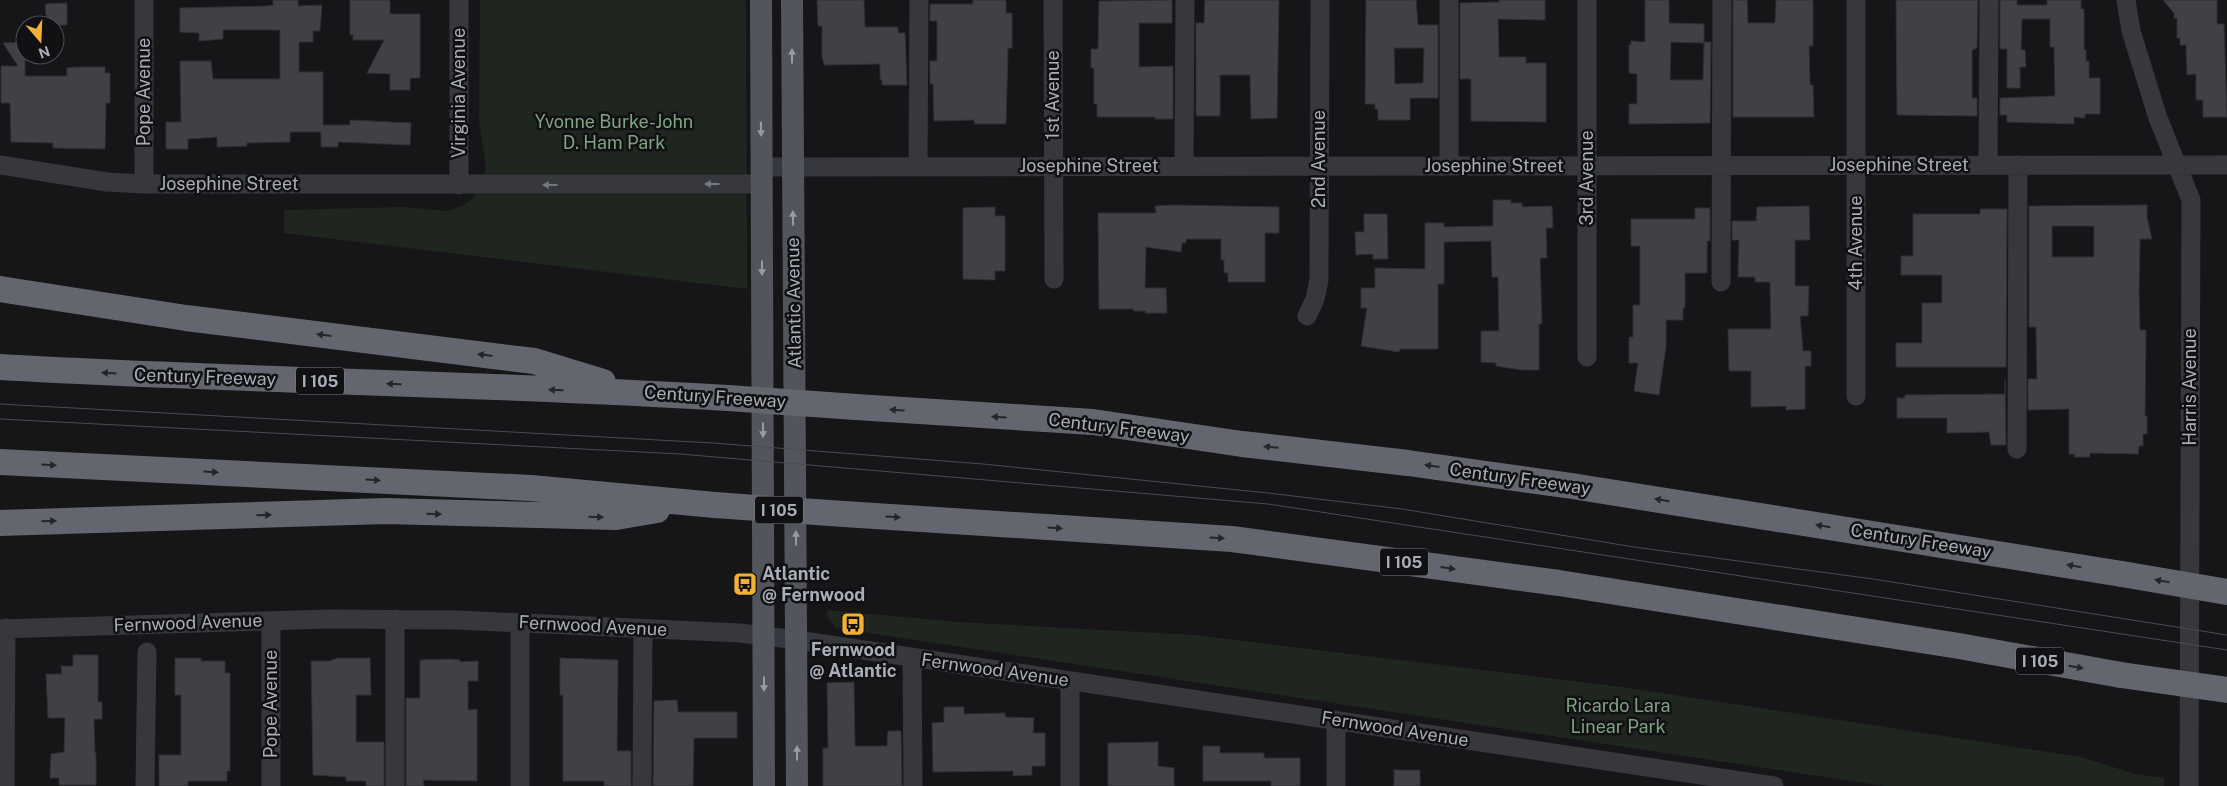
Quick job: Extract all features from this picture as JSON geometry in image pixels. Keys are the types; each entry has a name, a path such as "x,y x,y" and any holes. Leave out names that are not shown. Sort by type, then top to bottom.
{"highway":[{"path":"0,289 186,318 534,361 640,392"},
{"path":"0,303 186,318"},
{"name":"Century Freeway","path":"0,367 139,375 640,392 1092,422 1242,444 1380,459 1572,486 2227,592"},
{"name":"I 105","path":"0,462 531,488 704,505 1232,539 1558,583 1959,646 2121,675 2227,690"},
{"path":"0,523 385,511 616,517 704,505"}],"main road":[{"name":"Atlantic Avenue","path":"760,0 764,786"},
{"name":"Atlantic Avenue","path":"792,0 797,786"}],"street":[{"name":"Pope Avenue","path":"144,0 144,184"},
{"name":"Virginia Avenue","path":"459,0 459,185"},
{"path":"918,167 919,0"},
{"name":"1st Avenue","path":"1053,0 1054,279"},
{"path":"1184,166 1185,0"},
{"name":"2nd Avenue","path":"1306,316 1315,299 1319,280 1320,0"},
{"path":"1449,166 1450,0"},
{"name":"3rd Avenue","path":"1587,357 1588,0"},
{"path":"1721,282 1722,0"},
{"name":"4th Avenue","path":"1856,0 1856,396"},
{"path":"1988,165 1989,0"},
{"name":"Harris Avenue","path":"2126,0 2132,36 2176,165 2191,200 2189,786"},
{"name":"Josephine Street","path":"0,165 107,182 144,184 459,185 761,175 792,167 2227,165"},
{"path":"2017,449 2018,165"},
{"path":"395,619 395,786"},
{"name":"Fernwood Avenue","path":"3,628 395,619 520,622 764,636 1774,786"},
{"name":"Pope Avenue","path":"271,621 272,786"},
{"path":"520,622 520,786"},
{"path":"3,628 4,786"},
{"path":"642,786 644,629"},
{"path":"145,786 146,652"},
{"path":"912,657 913,786"},
{"path":"1070,681 1070,786"},
{"path":"1336,720 1336,786"}],"green space":[{"name":"Yvonne Burke-John D. Ham Park","path":"480,0 746,0 747,289 284,233 284,210 403,207 448,211 464,205 473,198 479,190 486,168 479,120"},
{"name":"Ricardo Lara Linear Park","path":"826,610 958,622 1195,635 1622,687 2081,757 2135,774 2164,778 2164,786 1884,786 836,628 829,619"}],"building":[{"path":"273,0 298,0 298,6 322,5 320,31 313,31 313,42 299,42 299,72 323,72 323,125 350,125 350,120 411,123 410,145 338,142 338,147 321,147 321,132 290,132 290,142 247,143 247,146 217,147 217,137 188,139 188,149 166,149 166,122 181,122 180,61 211,61 213,79 280,79 280,30 223,30 223,39 199,41 199,33 180,32 180,8 268,6 273,5"},
{"path":"350,0 390,0 390,14 420,14 420,78 410,78 410,90 390,90 390,74 367,73 384,40 353,40 353,35 350,35"},
{"path":"817,0 864,0 865,27 898,27 898,33 905,33 907,85 882,85 880,64 824,65 822,59 822,26 818,26"},
{"path":"973,0 1006,0 1006,13 1012,13 1012,48 1008,48 1006,124 975,124 974,120 934,121 933,84 930,84 930,61 937,61 937,21 930,21 930,4 973,4"},
{"path":"1172,0 1172,23 1139,23 1139,67 1173,66 1173,119 1155,119 1155,117 1097,117 1097,104 1094,104 1094,68 1091,68 1091,49 1098,49 1099,1"},
{"path":"1205,0 1279,0 1277,118 1251,119 1250,75 1220,75 1220,116 1196,116 1196,23 1204,23"},
{"path":"1366,0 1416,0 1418,25 1438,25 1438,98 1410,98 1410,120 1378,120 1378,109 1375,109 1375,104 1365,104","holes":["1394,48 1424,48 1423,83 1395,84"]},
{"path":"1499,0 1545,0 1545,20 1498,19 1499,57 1526,57 1526,63 1546,63 1546,122 1471,121 1471,79 1460,79 1460,3 1499,2"},
{"path":"1645,0 1669,0 1669,23 1704,24 1704,42 1711,42 1710,123 1629,124 1629,104 1637,104 1637,74 1629,73 1629,45 1631,45 1631,41 1645,42","holes":["1671,42 1704,43 1703,80 1670,80"]},
{"path":"1733,0 1747,0 1748,23 1775,23 1776,0 1813,0 1813,46 1809,46 1810,85 1813,85 1814,117 1733,117"},
{"path":"1896,0 1978,0 1977,48 1972,50 1972,98 1977,98 1977,116 1897,115"},
{"path":"2000,0 2017,0 2017,5 2047,5 2047,0 2081,0 2081,9 2084,9 2084,50 2086,50 2086,61 2089,61 2089,78 2100,78 2100,114 2085,114 2085,118 2074,117 2074,124 2007,122 2007,115 2000,115 2000,98 2055,96 2054,47 2050,47 2050,19 2022,19 2021,50 2025,50 2026,67 2020,67 2020,88 2007,88 2007,49 2000,49"},
{"path":"2163,0 2217,0 2217,24 2224,24 2227,117 2203,117 2203,100 2196,100 2196,74 2187,75 2186,45 2180,45 2180,38 2177,38 2177,18 2174,18 2174,13"},
{"path":"67,3 67,25 65,25 65,15 46,15 45,4"},
{"path":"15,42 15,61 3,43"},
{"path":"25,65 25,76 67,76 67,68 105,67 105,73 110,73 110,103 106,103 105,149 53,148 53,143 11,142 10,103 1,103 1,66"},
{"path":"1493,200 1511,200 1511,203 1522,203 1522,207 1552,206 1553,228 1546,228 1547,258 1540,258 1542,324 1539,324 1539,370 1522,370 1496,366 1496,363 1481,362 1481,331 1499,331 1498,277 1492,277 1491,241 1444,242 1444,284 1438,284 1438,349 1400,349 1399,352 1361,346 1367,308 1361,308 1361,288 1375,288 1375,268 1425,269 1425,223 1444,223 1444,227 1493,226"},
{"path":"2147,205 2147,218 2152,239 2140,239 2139,293 2140,330 2146,330 2145,416 2147,416 2147,434 2143,434 2143,446 2139,446 2138,454 2090,453 2090,457 2074,457 2075,454 2069,454 2069,409 2028,410 2028,379 2037,379 2036,327 2029,327 2029,206","holes":["2052,226 2094,226 2094,257 2052,257"]},
{"path":"1155,206 1279,207 1279,233 1265,233 1265,282 1228,282 1228,273 1225,273 1224,270 1224,260 1221,260 1221,239 1186,239 1186,243 1182,243 1181,252 1146,247 1145,288 1166,288 1167,313 1145,313 1146,311 1134,311 1133,309 1099,309 1098,213 1156,213"},
{"path":"1809,206 1810,240 1795,240 1795,286 1809,286 1808,316 1800,316 1803,351 1811,351 1811,366 1805,366 1805,409 1786,410 1786,406 1751,407 1751,371 1729,371 1728,329 1771,329 1770,282 1755,282 1755,277 1738,277 1739,240 1732,240 1732,221 1756,221 1757,207"},
{"path":"995,207 995,216 1005,216 1005,271 995,271 995,280 963,279 963,208"},
{"path":"1695,208 1710,208 1710,241 1707,241 1707,273 1685,273 1683,320 1666,320 1666,346 1659,395 1634,391 1638,363 1629,363 1629,337 1633,337 1633,305 1640,305 1640,246 1631,246 1631,219 1695,219"},
{"path":"1980,209 2007,209 2006,367 1896,367 1896,343 1922,343 1922,303 1942,303 1942,275 1901,275 1901,256 1913,256 1913,214 1980,214"},
{"path":"1364,214 1387,214 1388,259 1373,259 1373,254 1356,255 1355,232 1364,232"},
{"path":"2005,380 2006,445 1991,445 1989,432 1947,433 1947,418 1897,418 1897,398 1905,398 1905,395 2005,394"},
{"path":"73,655 98,655 98,702 102,702 102,719 94,719 96,785 59,785 59,778 50,778 51,754 64,752 65,718 48,718 46,674 62,674 61,666 73,666"},
{"path":"175,658 201,658 201,661 225,661 225,673 230,673 230,771 227,771 227,781 188,781 188,786 159,786 159,755 181,755 181,695 175,695"},
{"path":"338,658 370,658 371,695 356,695 356,742 384,742 384,786 366,786 366,781 346,781 346,777 313,775 311,661 329,661"},
{"path":"560,658 618,660 617,751 631,751 631,786 604,786 604,781 563,781 563,695 560,695"},
{"path":"420,660 460,660 460,662 478,661 478,681 468,681 468,710 477,709 477,781 423,780 424,786 406,786 406,698 420,698"},
{"path":"854,682 855,746 887,746 888,731 901,731 902,786 823,786 823,748 828,748 827,683"},
{"path":"677,700 678,712 737,712 737,738 694,738 693,786 653,786 654,701"},
{"path":"944,707 964,707 964,714 1005,713 1005,717 1034,718 1033,733 1045,733 1045,766 1032,766 1032,775 1013,776 1013,771 933,772 932,723 944,722"},
{"path":"1158,742 1158,766 1174,768 1174,786 1108,786 1108,743"},
{"path":"1203,746 1220,746 1220,753 1264,753 1264,758 1300,758 1300,786 1271,786 1271,781 1203,781"},
{"path":"1394,770 1420,770 1420,786 1394,786"}],"tram line":[{"path":"0,404 713,443 983,464 1268,493 1402,509 1634,547 1873,579 2227,635"},
{"path":"0,419 680,454 1268,504 2227,650"}],"place":[{"name":"Atlantic @ Fernwood","path":"745,584"},
{"name":"Fernwood @ Atlantic","path":"853,624"}]}
